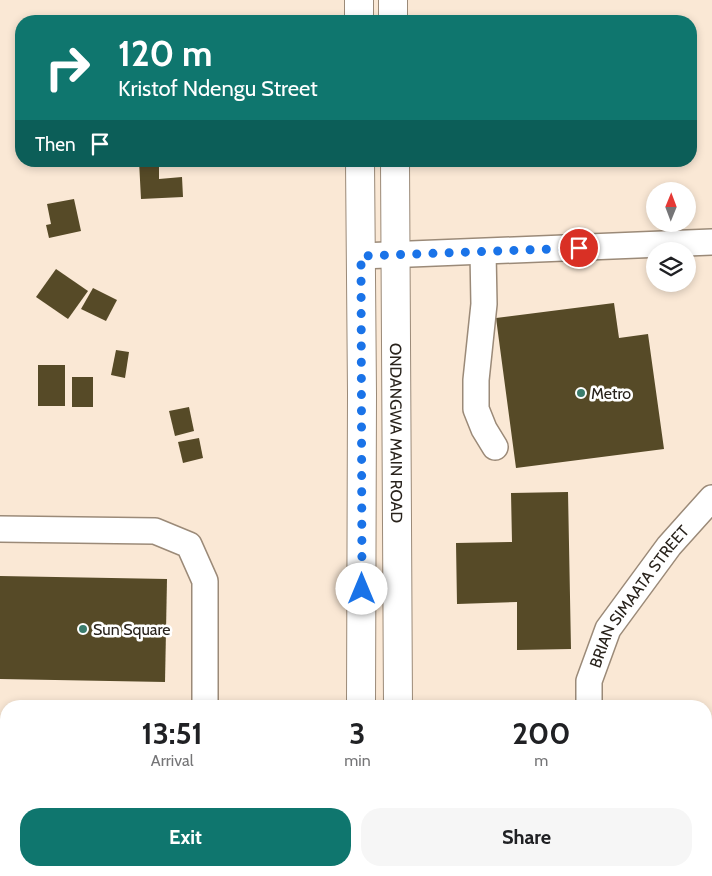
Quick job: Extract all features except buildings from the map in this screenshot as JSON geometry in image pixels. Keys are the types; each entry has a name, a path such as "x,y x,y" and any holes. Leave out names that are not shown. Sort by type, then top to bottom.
{"main road":[{"path":"359,0 359,15"},
{"path":"393,0 393,15"},
{"path":"360,167 361,700"},
{"name":"ONDANGWA MAIN ROAD","path":"395,167 398,700"}],"street":[{"path":"361,256 712,242"},
{"path":"484,252 484,304 476,380 476,409 484,429 495,447"},
{"name":"BRIAN SIMAATA STREET","path":"589,700 588,681 608,629 669,546 712,498"},
{"path":"0,529 155,531 189,545 205,581 205,700"}],"place":[{"name":"Metro","path":"581,393"},
{"name":"Sun Square","path":"83,629"}],"route":[{"path":"362,589 361,256 579,248"}]}
